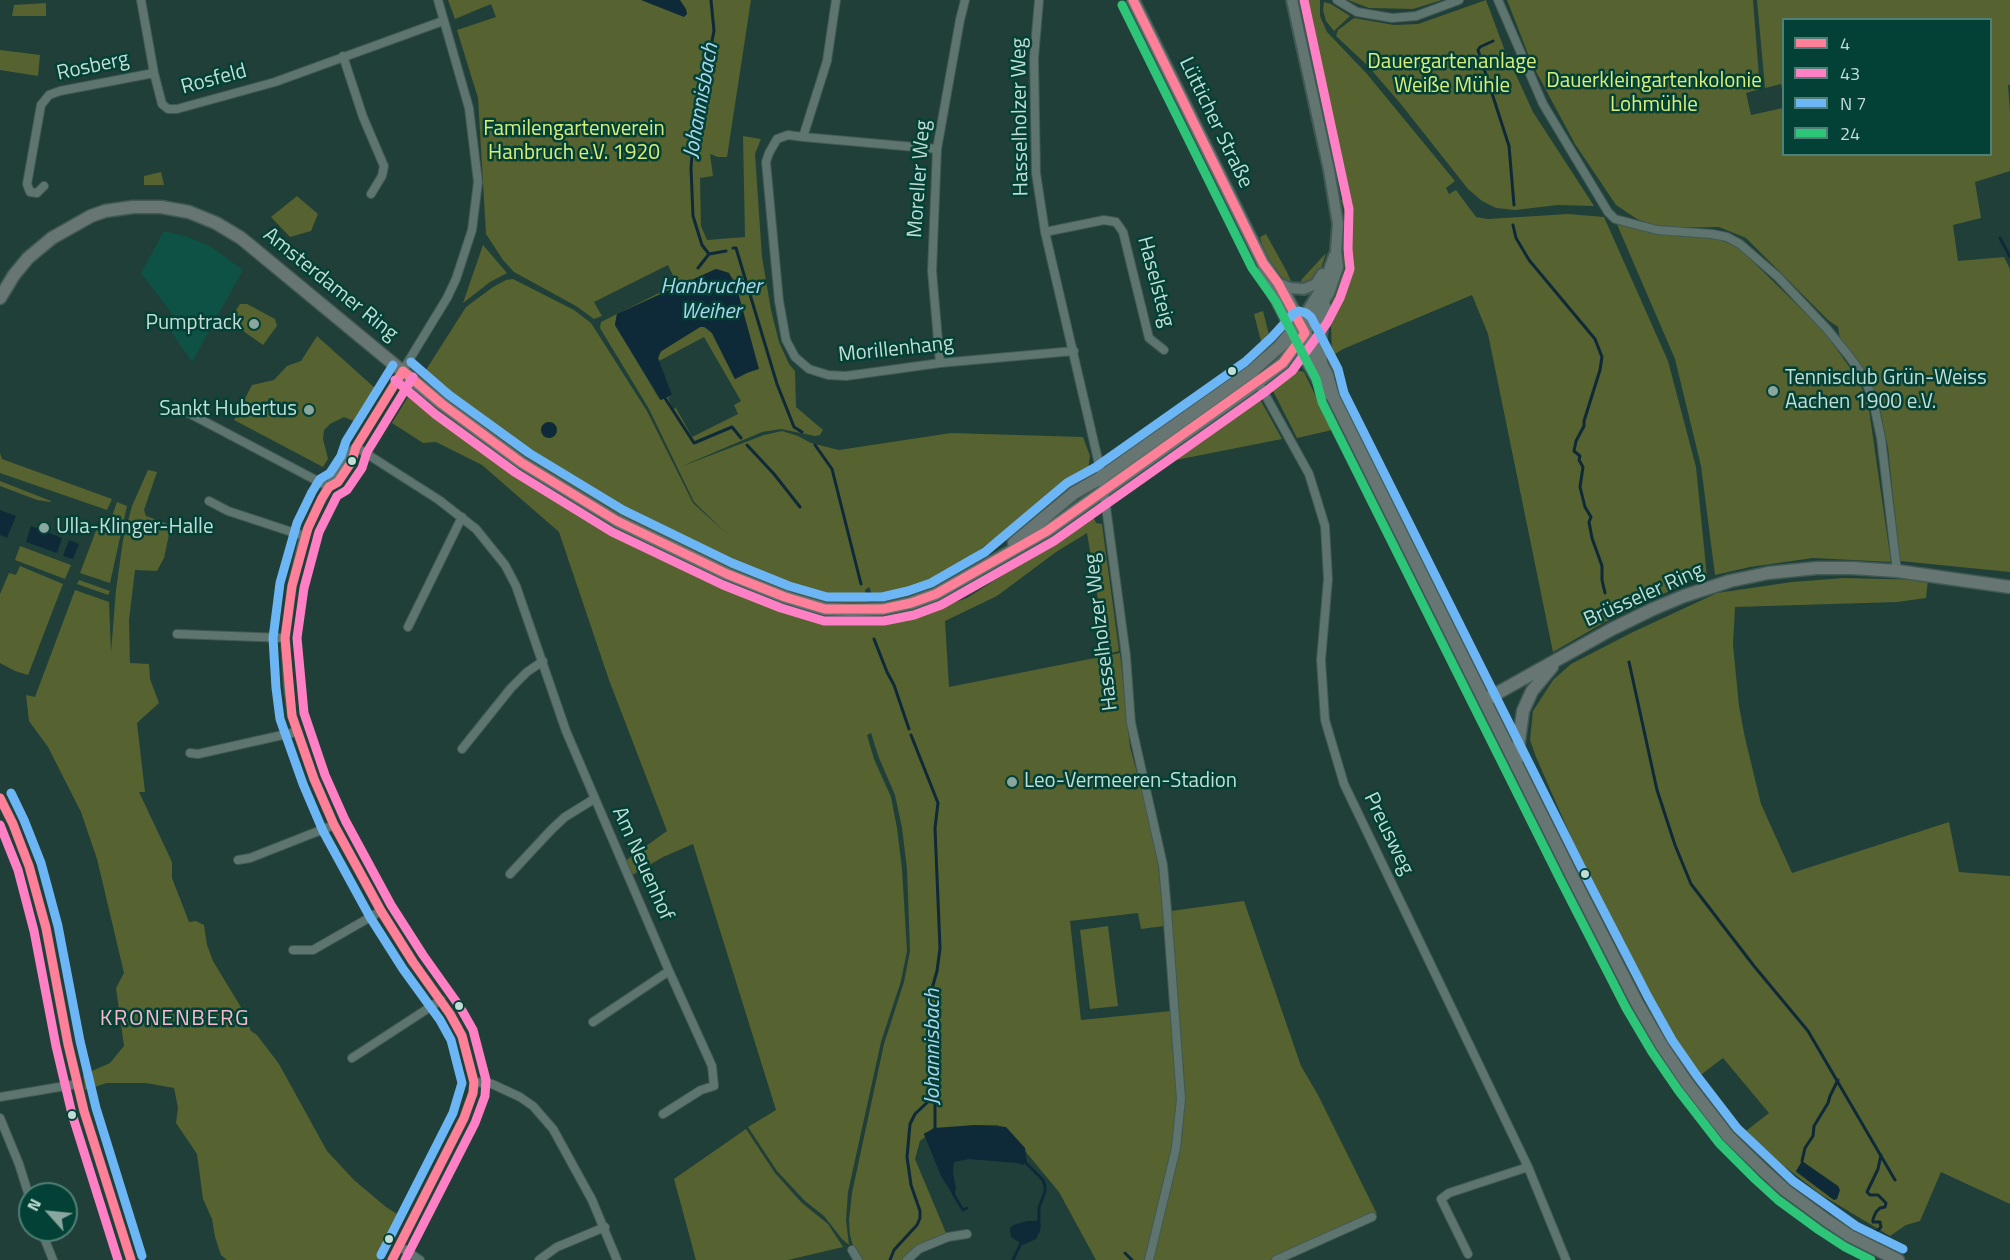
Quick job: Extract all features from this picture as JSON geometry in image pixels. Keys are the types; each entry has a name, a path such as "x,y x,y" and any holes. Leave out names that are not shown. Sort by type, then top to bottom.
{"main road":[{"name":"Lütticher Straße","path":"1133,0 1263,263 1278,284 1319,381 1333,397"},
{"path":"1292,0 1337,210 1335,252 1338,267 1321,324 1322,366"},
{"name":"Amsterdamer Ring","path":"0,298 28,258 52,238 72,225 105,211 133,207 161,207 198,216 216,223 241,238 442,404 522,463 617,521 727,574 785,597 825,609 883,609 911,603 936,594 1047,531 1255,376 1280,346 1299,332"},
{"path":"1278,284 1298,290 1316,284 1326,263 1335,252"},
{"path":"1299,332 1324,284 1335,252"},
{"name":"Lütticher Straße","path":"1263,263 1268,281 1327,375 1333,397 1637,1003 1687,1083 1728,1136 1785,1190 1850,1236 1898,1260"},
{"path":"1299,332 1329,293"},
{"name":"Amsterdamer Ring","path":"992,562 1074,493 1255,376"},
{"name":"Brüsseler Ring","path":"1485,700 1653,609 1730,581 1768,573 1817,568 1897,571 2010,587"},
{"path":"1516,764 1523,711 1532,691 1545,673 1565,655"}],"street":[{"name":"Rosfeld","path":"141,0 153,73 162,104 168,109 177,109 262,86 443,21"},
{"path":"392,1260 464,1118 473,1093 474,1082 462,1036 441,1000 413,962 381,911 334,825 296,732 288,687 285,638 292,586 304,537 316,508 329,487 332,477 345,457 356,447 447,298 456,279 472,230 476,213 478,182 470,108 438,0"},
{"path":"836,0 827,61 803,137 937,149"},
{"name":"Moreller Weg","path":"940,363 933,271 937,149 965,0"},
{"name":"Hasselholzer Weg","path":"1039,0 1034,58 1036,172 1045,232 1102,477 1126,656 1131,723 1162,865 1181,1073 1176,1148 1149,1260"},
{"path":"1337,0 1357,12 1392,18 1416,16 1459,0"},
{"path":"1498,0 1543,104 1608,212 1615,219 1657,230 1712,234 1727,237 1740,244 1778,277 1827,328 1863,377 1874,400 1881,438 1897,571"},
{"path":"343,56 384,166 382,176 371,194"},
{"name":"Rosberg","path":"44,186 37,193 30,192 27,184 41,105 49,95 153,73"},
{"name":"Morillenhang","path":"803,137 788,135 777,139 766,162 778,301 786,340 795,357 809,369 828,375 846,376 940,363 1074,351"},
{"name":"Haselsteig","path":"1045,232 1104,220 1116,222 1123,232 1149,338 1164,350"},
{"name":"Preusweg","path":"1255,376 1309,474 1325,526 1328,579 1321,660 1324,708 1330,739 1344,784 1528,1167 1566,1260"},
{"path":"179,408 329,487"},
{"name":"Am Neuenhof","path":"356,447 439,500 462,518 492,546 516,586 566,731 669,972 712,1066 714,1086 701,1090 663,1114"},
{"path":"209,501 228,511 304,537"},
{"path":"408,627 462,518"},
{"path":"177,633 285,638"},
{"path":"462,749 511,688 527,672 543,661"},
{"path":"190,753 198,754 296,732"},
{"path":"0,798 13,824 28,866 46,928 77,1084 131,1260"},
{"path":"510,874 565,817 594,799"},
{"path":"238,860 250,858 334,825"},
{"path":"293,950 313,950 381,911"},
{"path":"593,1022 669,972"},
{"path":"352,1058 441,1000"},
{"path":"474,1082 492,1084 504,1089 532,1106 544,1118 563,1143 605,1227 617,1260"},
{"path":"0,1097 77,1084"},
{"path":"0,1118 24,1182"},
{"path":"1468,1254 1441,1199 1449,1193 1528,1167"},
{"path":"1276,1260 1372,1217"},
{"path":"539,1260 557,1247 605,1227"},
{"path":"907,1260 919,1249 948,1237 967,1234"},
{"path":"46,1242 53,1260"},
{"path":"399,1246 420,1260"},
{"path":"852,1250 858,1260"}],"shaded area":[{"path":"164,231 210,246 243,270 192,362 170,330 177,320 141,273"}],"green space":[{"name":"Familengartenverein Hanbruch e.V. 1920","path":"448,0 751,0 727,157 710,154 713,176 700,178 701,226 707,240 745,237 743,136 761,139 755,154 762,257 771,310 779,342 789,364 795,371 796,407 823,430 820,435 815,436 781,429 762,432 680,467 764,435 782,431 811,443 839,450 951,433 1083,437 1090,456 1088,470 930,583 902,593 873,597 869,587 865,590 868,605 846,605 788,593 744,575 620,517 523,457 468,416 424,373 466,307 493,287 513,279 574,310 591,323 647,411 693,503 727,534 694,502 649,409 600,328 601,322 617,314 677,284 668,265 594,302 602,316 594,319 576,306 514,272 503,260 486,234 478,98 457,30 496,17 491,4 455,19","holes":["716,269 729,273 758,368 735,379 712,333 704,327 700,327 662,350 659,361 704,337 741,401 734,405 738,414 692,437 676,408 673,409 668,398 672,395 660,400 615,325 617,314"]},
{"path":"1300,0 1304,0 1348,212 1345,213 1341,200 1343,199"},
{"path":"1307,0 1320,0 1320,16 1327,32 1367,74 1455,181 1446,188 1449,194 1456,190 1476,217 1488,219 1568,214 1604,217 1668,361 1696,467 1707,577 1682,585 1605,622 1553,652 1488,334 1472,295 1343,349 1332,356 1331,326 1351,253 1352,223 1350,200"},
{"path":"1348,0 1442,0 1413,9 1369,8"},
{"name":"Dauergartenanlage Weiße Mühle","path":"1486,0 1505,51 1533,112 1594,206 1558,205 1515,210 1496,208 1482,201 1468,189 1368,66 1336,36 1338,30 1354,18 1394,25 1418,24"},
{"name":"Dauerkleingartenkolonie Lohmühle","path":"1507,0 1753,0 1760,89 1746,93 1751,115 1782,108 1782,156 1992,156 1992,18 1782,18 1782,89 1781,84 1765,88 1757,0 2010,0 2010,85 2008,85 2010,171 1975,182 1981,218 1953,225 1958,261 2004,257 2010,269 2010,572 1900,561 1888,448 1878,400 1864,369 1840,339 1838,327 1828,320 1746,238 1719,227 1659,228 1637,219 1616,205 1575,144 1532,64"},
{"path":"1324,2 1350,16 1334,31 1326,21 1323,10"},
{"path":"46,3 46,16 12,16 14,5"},
{"path":"0,50 40,55 38,76 0,70"},
{"path":"161,172 164,185 144,185 144,176"},
{"path":"297,196 318,214 311,231 290,237 271,217"},
{"name":"Tennisclub Grün-Weiss Aachen 1900 e.V.","path":"1616,222 1657,234 1713,237 1738,247 1823,330 1858,379 1868,403 1891,562 1813,558 1750,567 1715,575 1701,466 1675,359"},
{"path":"1266,234 1293,286 1279,275 1265,257 1260,237"},
{"path":"1345,236 1349,236 1343,276 1327,332 1324,332 1343,262"},
{"path":"483,245 507,273 490,282 463,303"},
{"path":"1326,253 1320,272 1313,281 1299,287 1302,279"},
{"name":"Pumptrack","path":"240,304 247,304 275,319 277,326 263,345 229,321"},
{"path":"1263,311 1269,335 1263,349 1254,314"},
{"path":"317,336 376,389 356,422 344,417 324,430 323,439 328,459 323,467 234,420 252,385 274,380 287,366 301,361"},
{"path":"1324,338 1327,340 1329,356 1351,401 1348,403 1329,364"},
{"path":"1296,370 1304,372 1332,430 1297,438 1271,387 1287,373"},
{"path":"411,392 516,465 608,523 812,616 871,618 899,613 936,601 939,608 967,598 1039,552 1092,514 1096,523 1102,524 1119,651 1107,654 1087,533 1056,552 997,596 945,621 949,687 1120,653 1130,747 1150,820 1158,862 1164,926 1141,929 1138,913 1070,921 1081,1020 1171,1011 1178,1113 1175,1141 1146,1260 1096,1260 1059,1192 1006,1128 997,1125 975,1125 924,1133 925,1137 920,1141 915,1159 946,1233 923,1244 905,1260 860,1260 854,1249 849,1220 852,1193 884,1044 904,982 910,951 907,869 902,828 895,795 871,733 867,735 874,759 891,797 897,828 907,951 901,981 881,1042 848,1192 846,1220 849,1245 824,1216 805,1201 777,1171 748,1127 776,1110 693,844 663,857 631,876 625,861 667,831 609,680 559,532 482,465 436,442 423,443 392,423"},
{"path":"1254,397 1261,401 1282,439 1161,463"},
{"path":"0,453 2,459 112,499 107,510 0,473"},
{"path":"148,470 157,472 144,510 146,516 171,525 164,558 157,571 135,570 129,620 130,663 149,664 150,679 159,703 137,723 145,792 139,792 172,862 172,878 189,922 196,921 204,925 207,945 213,961 242,1009 251,1031 257,1035 279,1064 327,1151 354,1180 386,1207 402,1217 381,1260 227,1260 221,1255 212,1219 203,1199 197,1154 176,1123 178,1108 174,1088 146,1083 107,1083 85,1090 83,1075 110,1063 124,1046 116,988 124,973 97,859 81,812 48,747 29,721 26,695 35,697 75,590 109,602 111,652 123,540 132,506"},
{"path":"0,481 51,501 37,500 0,486"},
{"path":"117,502 127,506 110,583 80,573 97,528 107,531"},
{"path":"20,546 71,565 65,579 15,560"},
{"path":"20,566 63,584 28,675 0,663 0,594 9,573 16,575"},
{"path":"1844,578 1928,580 1926,598 1897,602 1735,607 1733,645 1739,706 1745,738 1761,804 1792,873 1949,822 1959,872 2010,876 2010,1204 1941,1172 1920,1221 1906,1225 1890,1236 1820,1194 1784,1166 1746,1131 1769,1113 1723,1058 1698,1077 1668,1033 1632,965 1571,837 1530,740 1533,711 1553,680 1571,664 1717,593 1792,582","holes":["1802,1162 1834,1200 1796,1172"]},
{"path":"79,580 110,591 108,595 77,584"},
{"path":"1244,901 1301,1066 1318,1095 1377,1214 1270,1260 1152,1260 1182,1137 1184,1113 1184,1072 1177,1011 1171,911"},
{"path":"1108,926 1118,1006 1090,1009 1080,930"},
{"path":"746,1129 775,1173 802,1203 828,1224 843,1247 788,1260 696,1260 674,1179"}],"water":[{"path":"641,0 680,0 687,14 684,17"},
{"name":"Hanbrucher Weiher","path":"716,269 729,273 736,285 759,369 735,379 712,333 705,327 700,327 660,352 658,358 672,395 661,400 615,325 617,314"},
{"path":"546,422 552,422 557,430 555,436 546,438 541,433 541,427"},
{"path":"0,510 16,516 7,538 0,535"},
{"path":"31,526 62,538 57,553 26,542"},
{"path":"69,540 79,544 73,559 63,556"},
{"path":"975,1125 1006,1127 1025,1148 1027,1162 1023,1165 969,1159 954,1162 953,1173 956,1189 954,1197 941,1176 924,1134 934,1128"},
{"path":"1802,1161 1838,1186 1840,1190 1837,1199 1834,1200 1796,1171"},
{"path":"1027,1221 1039,1221 1040,1231 1036,1239 1023,1245 1011,1237 1010,1228"}],"waterway":[{"name":"Johannisbach","path":"711,0 714,31 694,131 691,168 693,216 702,245 709,254 726,251"},
{"path":"1493,41 1478,50 1509,146 1514,205"},
{"path":"1513,225 1516,238 1529,260 1595,339 1602,357 1584,426 1576,441 1574,451 1580,456 1579,460 1583,467 1580,487 1585,507 1591,517 1589,522 1602,566 1605,593"},
{"path":"2000,238 2010,257"},
{"name":"Johannisbach","path":"733,248 736,248 777,384 794,427 802,432"},
{"path":"698,268 709,254"},
{"path":"663,395 694,443 732,427 741,438"},
{"path":"747,445 800,507"},
{"name":"Johannisbach","path":"815,445 832,469 861,584"},
{"name":"Johannisbach","path":"874,639 894,685 909,729"},
{"path":"1629,662 1657,790 1691,884 1808,1031 1895,1180"},
{"name":"Johannisbach","path":"911,735 938,803 935,828 940,948 937,971 929,999 935,1078 935,1130"},
{"path":"1802,1161 1805,1148 1813,1136 1814,1126 1838,1080"},
{"path":"890,1260 894,1250 917,1225 920,1218 920,1211 911,1185 907,1157 910,1124 915,1114 935,1095"},
{"path":"1876,1232 1881,1227 1880,1222 1873,1222 1873,1219 1876,1212 1885,1207 1886,1203 1878,1195 1870,1195 1867,1192 1878,1169 1881,1155"},
{"path":"1023,1160 1043,1180 1045,1186 1039,1207 1039,1221 1036,1224"},
{"name":"Johannisbach","path":"954,1195 963,1210 967,1208"},
{"path":"1013,1260 1022,1241"},
{"path":"1125,1253 1132,1260"}],"transit line":[{"name":"4","path":"1133,0 1263,263 1278,283 1305,333"},
{"name":"43","path":"395,380 435,414 516,473 612,532 723,585 781,608 824,621 884,621 914,615 941,605 1054,541 1265,392 1292,371 1327,323 1340,298 1350,269 1349,209 1304,0"},
{"name":"24","path":"1122,5 1252,268 1276,302 1316,379 1322,402 1561,881 1626,1008 1652,1052 1719,1143 1755,1179 1778,1200 1819,1230 1871,1260"},
{"path":"411,362 449,395 529,453 623,510 732,563 789,586 827,597 882,597 931,583 985,552 1067,483 1096,467 1245,362 1293,314 1299,311 1306,313 1311,317 1338,369 1344,393 1583,871 1672,1040 1737,1128 1793,1181 1856,1226 1903,1249"},
{"name":"4","path":"403,371 442,404 522,463 617,521 727,574 785,597 825,609 883,609 911,603 936,594 1047,531 1283,363 1305,333"},
{"path":"381,1255 453,1113 462,1083 451,1040 440,1020 403,969 370,917 323,831 303,784 280,719 273,638 280,583 297,523 312,492 320,479 330,473 341,456 346,441 393,365"},
{"name":"4","path":"392,1260 464,1118 473,1093 474,1082 462,1036 450,1014 381,911 334,825 314,779 292,716 285,638 292,586 308,528 322,498 329,487 338,482 352,461 356,447 403,371"},
{"name":"43","path":"405,1260 475,1123 485,1096 486,1080 473,1030 391,905 345,820 325,775 304,713 297,638 304,588 319,532 337,496 347,490 362,468 367,452 413,377"},
{"path":"11,793 41,863 58,926 80,1041 96,1108 142,1256"},
{"name":"4","path":"0,798 29,866 46,928 68,1044 84,1111 131,1260"},
{"name":"43","path":"0,825 18,870 34,931 56,1046 72,1114 118,1260"}],"place":[{"name":"Pumptrack","path":"254,324"},
{"name":"Tennisclub Grün-Weiss Aachen 1900 e.V.","path":"1773,391"},
{"name":"Sankt Hubertus","path":"309,410"},
{"name":"Ulla-Klinger-Halle","path":"44,528"},
{"name":"Leo-Vermeeren-Stadion","path":"1012,782"}],"district":[{"name":"KRONENBERG","path":"175,1020"}]}
